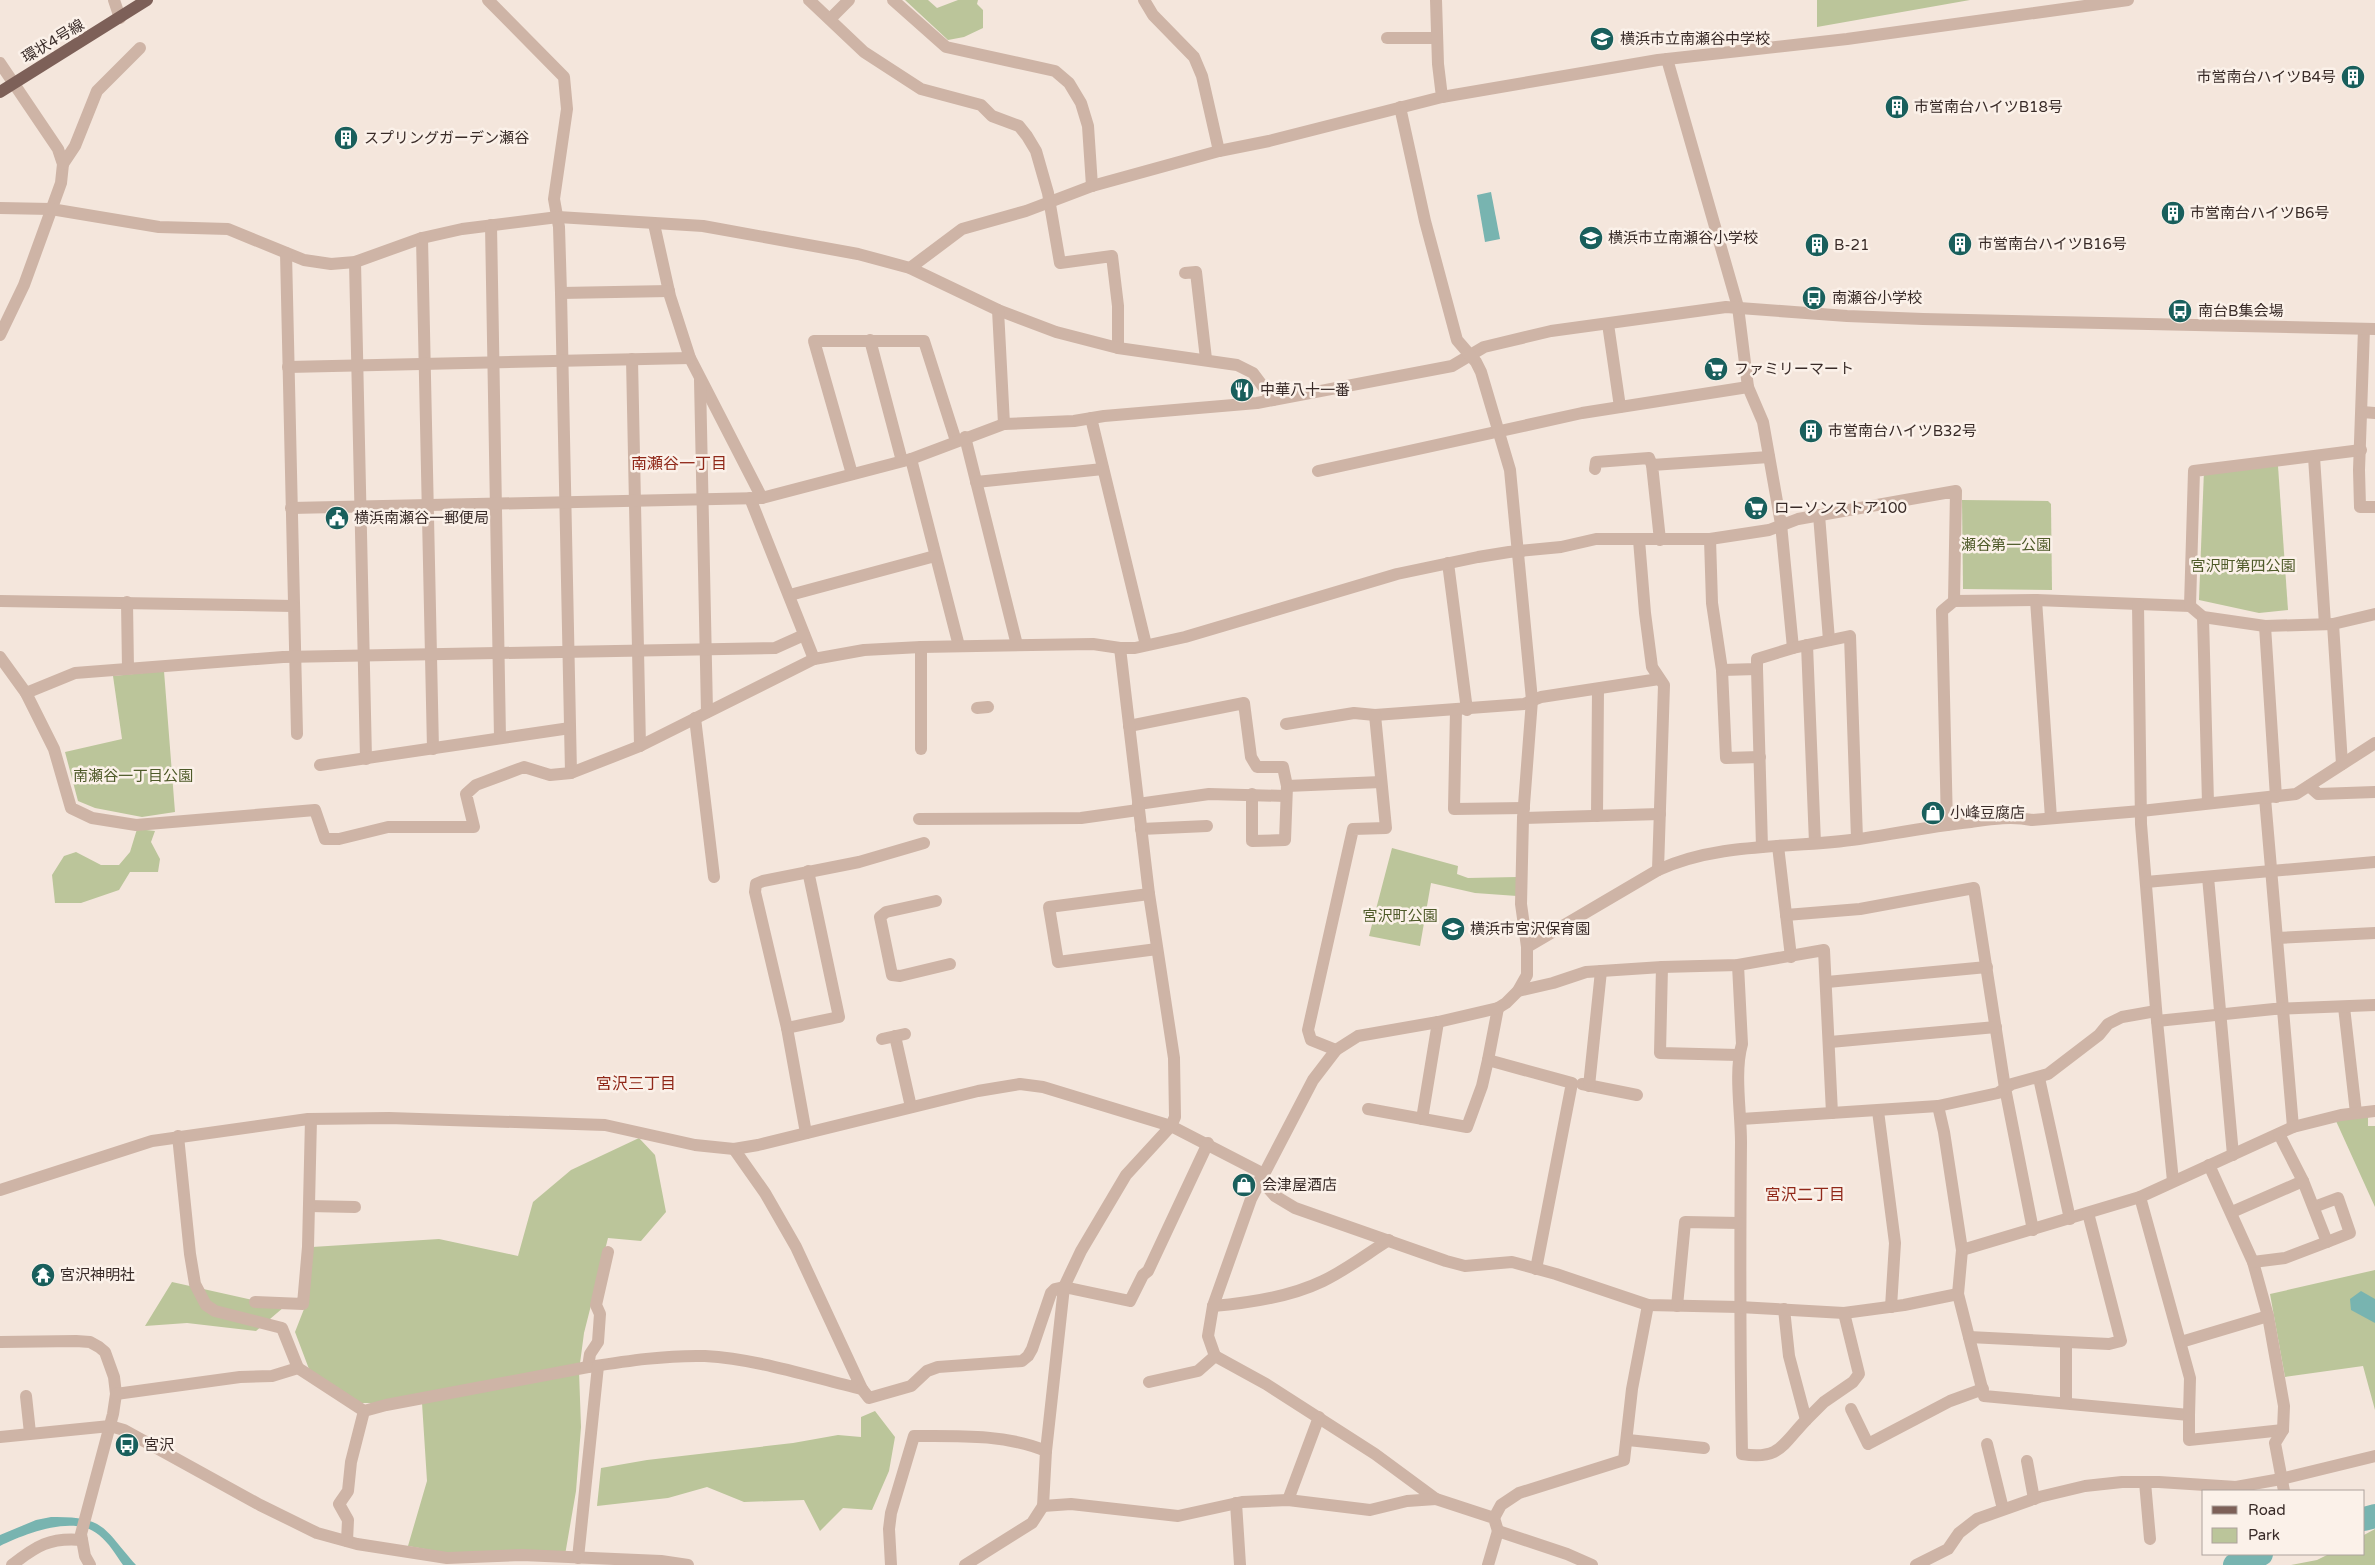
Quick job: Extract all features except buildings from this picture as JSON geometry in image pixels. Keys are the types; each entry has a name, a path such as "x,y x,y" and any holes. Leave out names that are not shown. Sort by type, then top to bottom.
{"main road":[{"name":"環状4号線","path":"0,92 147,0"}],"street":[{"path":"114,0 120,18"},
{"path":"488,0 564,77 567,109 554,199 558,217 561,293 572,773"},
{"path":"810,0 864,52 921,89 981,105 992,116 1019,126 1036,151 1049,202 1060,263 1112,256 1118,306 1118,348"},
{"path":"830,20 849,0"},
{"path":"893,0 946,47 1055,71 1069,83 1081,103 1088,126 1092,186"},
{"path":"1144,0 1153,15 1194,57 1202,76 1220,151"},
{"path":"1436,0 1442,97"},
{"path":"910,268 962,229 1049,202 1092,186 1220,151 1269,141 1442,97 1667,59 1847,39 2073,4 2128,0"},
{"path":"1387,38 1437,38"},
{"path":"63,164 75,146 97,91 140,48"},
{"path":"1667,59 1738,306 1748,387 1763,422 1781,524 1793,648"},
{"path":"0,63 58,149 63,164 61,183 24,285 0,335"},
{"path":"1400,107 1425,222 1457,340 1481,372 1510,470 1532,700 1524,813 1521,904 1527,947 1527,975 1518,991 1498,1008 1438,1022 1358,1036 1336,1050 1313,1080 1262,1177 1234,1243 1213,1306 1208,1336 1215,1356 1266,1384 1319,1417 1376,1454 1436,1499 1494,1518"},
{"path":"0,208 51,209 159,227 228,230 304,260 330,264 355,262 422,238 462,229 558,217 703,226 858,254 910,268 998,310 1056,332 1118,348 1190,359 1206,359 1237,365 1253,373 1273,400"},
{"path":"654,224 669,291 690,358 756,498 814,659"},
{"path":"491,225 500,738"},
{"path":"422,238 433,749"},
{"path":"286,253 297,734"},
{"path":"355,262 366,759"},
{"path":"1185,273 1196,272 1206,359"},
{"path":"561,293 669,291"},
{"path":"291,508 756,498 906,460 1004,424 1074,421 1273,400 1452,366 1484,347 1551,331 1738,306 1847,316 1923,319 2370,329 2369,413 2361,450 2360,507 2375,507"},
{"path":"998,310 1004,424"},
{"path":"1608,324 1620,407"},
{"path":"870,340 936,556 958,646"},
{"path":"852,474 814,341 924,340 976,482 1017,645"},
{"path":"632,358 640,746"},
{"path":"288,367 690,358"},
{"path":"700,380 707,712"},
{"path":"1318,471 1582,413 1748,387"},
{"path":"1091,418 1146,645"},
{"path":"2190,606 2194,471 2361,450"},
{"path":"1652,464 1769,457"},
{"path":"2314,457 2342,764"},
{"path":"1595,469 1596,462 1650,458 1660,540"},
{"path":"976,482 1103,469"},
{"path":"0,657 26,694 54,748 71,808 92,818 136,825 315,810 325,839 339,839 388,827 474,827 466,794 476,785 524,767 550,775 572,773 640,746 814,659 864,650 920,647 1093,644 1120,648 1146,645 1185,637 1398,574 1518,551 1561,548 1596,539 1710,539 1761,531 1819,515 1956,490 1954,601"},
{"path":"1819,515 1829,640"},
{"path":"1710,539 1712,603 1722,670 1726,758 1760,757"},
{"path":"1639,540 1652,667 1664,685 1658,870"},
{"path":"790,595 936,556"},
{"path":"1448,563 1461,710 1454,809 1597,816 1660,814"},
{"path":"1947,825 1942,611 1954,601 2036,600 2190,606 2203,617 2265,626 2329,624 2375,614"},
{"path":"2036,600 2051,818"},
{"path":"0,601 293,606"},
{"path":"127,602 128,669"},
{"path":"2138,604 2141,811 2156,1016 2173,1182"},
{"path":"2203,617 2208,803"},
{"path":"2265,626 2271,798 2271,871 2292,1127"},
{"path":"26,694 75,673 294,657 774,648 804,635"},
{"path":"1762,847 1757,659 1793,648 1850,636 1857,839"},
{"path":"1807,645 1814,843"},
{"path":"920,647 921,749"},
{"path":"965,1565 1032,1523 1042,1506 1064,1287 1081,1250 1126,1176 1172,1126 1175,1116 1174,1058 1149,894 1120,648"},
{"path":"1722,670 1757,669"},
{"path":"1286,724 1354,713 1375,715 1524,704 1532,700 1659,680"},
{"path":"1597,816 1598,689"},
{"path":"1129,726 1244,703 1251,757 1257,767 1283,767 1286,791 1285,840 1252,841 1252,794"},
{"path":"1336,1050 1311,1040 1308,1030 1353,829 1386,828 1375,715"},
{"path":"695,718 714,877"},
{"path":"320,764 366,759 570,728"},
{"path":"1527,947 1678,860 1708,853 1857,839 2014,817 2032,820 2141,811 2296,794 2375,743"},
{"path":"919,819 1081,818 1209,794 1252,794 1381,782"},
{"path":"2308,786 2318,794 2375,792"},
{"path":"1141,829 1207,826"},
{"path":"806,1133 787,1028 755,892 756,884 808,871 859,862 924,843"},
{"path":"1778,846 1792,956"},
{"path":"2146,882 2375,862"},
{"path":"787,1028 840,1017 808,871"},
{"path":"2208,877 2233,1155"},
{"path":"1786,915 1860,909 1974,888 2005,1088 2033,1230"},
{"path":"1149,894 1049,907 1058,962 1157,949"},
{"path":"936,901 886,912 880,917 885,945 892,975 900,976 950,964"},
{"path":"2277,938 2375,933"},
{"path":"1518,991 1553,984 1586,972 1738,965 1824,950 1832,1113"},
{"path":"1738,965 1742,1044 1738,1055 1741,1119 1739,1307 1742,1454 1758,1456 1774,1454 1824,1402 1853,1382 1859,1374 1844,1314"},
{"path":"1662,967 1660,1053 1738,1055"},
{"path":"1827,982 1987,967"},
{"path":"1589,1086 1601,971"},
{"path":"1741,1119 1938,1106 1998,1093 2012,1084 2048,1074 2080,1051 2108,1024 2122,1018 2375,1005"},
{"path":"2344,1007 2356,1113"},
{"path":"1368,1109 1467,1127 1482,1086 1498,1008"},
{"path":"1422,1119 1438,1022"},
{"path":"1830,1042 1996,1027"},
{"path":"894,1036 911,1107"},
{"path":"1488,1060 1589,1086 1637,1095"},
{"path":"2039,1078 2070,1220"},
{"path":"1536,1269 1572,1082"},
{"path":"0,1190 152,1141 311,1119 389,1118 605,1125 695,1145 734,1149 978,1091 1020,1084 1043,1087 1172,1126 1208,1143 1262,1177 1275,1196 1295,1208 1466,1266 1512,1262 1648,1305 1784,1309 1844,1314 1958,1294"},
{"path":"1938,1106 1944,1132 1962,1250 1958,1294 1984,1396 2189,1415"},
{"path":"1878,1111 1895,1243 1891,1307"},
{"path":"1962,1250 2070,1220 2140,1197 2292,1127 2341,1115 2375,1111"},
{"path":"256,1302 303,1304 309,1206 311,1119"},
{"path":"2279,1134 2314,1207 2327,1242"},
{"path":"178,1136 190,1254 195,1284 200,1298 215,1311 282,1328 298,1368 364,1411"},
{"path":"734,1149 765,1193 796,1247 862,1389 869,1398 911,1386 927,1371 938,1367 1022,1361 1032,1349 1051,1293 1055,1289 1064,1287 1130,1301 1143,1275 1148,1271 1208,1143"},
{"path":"2209,1165 2232,1212 2253,1262 2268,1316 2284,1406 2283,1430 2275,1443 2282,1485"},
{"path":"2232,1212 2302,1181"},
{"path":"2140,1197 2190,1378 2189,1440 2283,1430"},
{"path":"2253,1262 2285,1258 2350,1233 2338,1198 2314,1207"},
{"path":"309,1206 355,1207"},
{"path":"1969,1337 2109,1344 2121,1341 2088,1213"},
{"path":"1677,1306 1685,1222 1740,1223"},
{"path":"1213,1306 1266,1298 1308,1287 1324,1280 1389,1240"},
{"path":"578,1558 593,1367 590,1354 598,1342 600,1314 596,1305 608,1252"},
{"path":"1488,1565 1498,1531 1494,1518 1501,1505 1518,1493 1624,1460 1628,1440 1632,1389 1648,1305"},
{"path":"1784,1309 1789,1356 1806,1420"},
{"path":"2181,1342 2268,1316"},
{"path":"0,1342 90,1342 105,1352 114,1377 116,1394 110,1426 81,1537 85,1556 90,1565"},
{"path":"2066,1342 2066,1403"},
{"path":"364,1411 386,1404 650,1358 707,1356 745,1361 862,1389"},
{"path":"1149,1382 1198,1371 1215,1356"},
{"path":"116,1394 240,1377 272,1376 298,1368"},
{"path":"1851,1409 1868,1444 1950,1401 1983,1389"},
{"path":"26,1396 30,1433"},
{"path":"347,1541 348,1520 340,1504 348,1491 351,1462 364,1411"},
{"path":"1288,1500 1319,1417"},
{"path":"0,1437 110,1426 137,1436 260,1505 317,1533 347,1541 447,1558 522,1555 661,1560 688,1565"},
{"path":"890,1565 888,1529 914,1436 983,1438 1028,1443 1046,1452"},
{"path":"1628,1440 1704,1448"},
{"path":"1987,1444 2003,1509"},
{"path":"1916,1565 1948,1549 1959,1533 1977,1519 2034,1499 2085,1486 2145,1482 2236,1487 2282,1485 2375,1456"},
{"path":"2027,1461 2034,1499"},
{"path":"2145,1482 2150,1539"},
{"path":"1042,1506 1071,1504 1178,1516 1236,1503 1288,1500 1370,1510 1407,1501 1436,1499"},
{"path":"1236,1503 1240,1565"},
{"path":"1498,1531 1567,1554 1592,1565"},
{"path":"12,1565 33,1548 43,1543 81,1537"}],"green space":[{"path":"905,0 928,0 937,8 958,0 978,0 977,4 983,10 983,28 964,37 948,40"},
{"path":"1817,0 1970,0 1817,27"},
{"name":"宮沢町第四公園","path":"2278,466 2288,610 2259,613 2199,600 2204,470"},
{"name":"瀬谷第一公園","path":"1962,500 2048,501 2051,504 2052,590 1963,589"},
{"name":"南瀬谷一丁目公園","path":"164,671 175,812 142,817 95,808 78,801 65,752 122,739 113,676"},
{"path":"137,829 155,831 151,842 160,859 158,872 130,872 119,890 81,903 55,903 52,875 64,856 76,852 101,865 119,865 130,852"},
{"name":"宮沢町公園","path":"1392,848 1458,866 1457,874 1468,878 1517,877 1517,896 1475,893 1431,883 1420,946 1369,936"},
{"path":"2368,1116 2368,1126 2375,1126 2375,1207 2336,1121"},
{"path":"639,1138 655,1155 666,1212 641,1241 608,1238 584,1333 579,1371 581,1427 576,1491 565,1555 442,1552 408,1546 427,1481 422,1403 358,1403 309,1369 295,1332 304,1309 312,1247 439,1239 518,1256 533,1202 571,1170"},
{"path":"2375,1270 2375,1410 2363,1366 2285,1377 2270,1294"},
{"path":"172,1282 284,1307 256,1331 187,1323 145,1326"},
{"path":"875,1411 895,1437 889,1471 872,1510 843,1508 820,1531 804,1500 744,1502 707,1487 668,1498 597,1506 601,1468 647,1460 793,1443 838,1435 861,1437 861,1417"},
{"path":"2375,1529 2375,1565 2291,1565 2317,1560 2327,1555 2365,1555 2365,1534"}],"water":[{"path":"1491,192 1500,239 1485,242 1477,195"},
{"path":"2361,1291 2375,1299 2375,1323 2351,1310 2350,1299"},
{"path":"51,1517 69,1517 93,1522 109,1533 136,1565 123,1565 109,1545 99,1535 89,1529 76,1526 50,1528 22,1536 0,1546 0,1535 36,1520"}],"waterway":[{"path":"2365,1519 2375,1516"},
{"path":"2235,1565 2259,1555"}],"place":[{"name":"横浜市立南瀬谷中学校","path":"1602,39"},
{"name":"市営南台ハイツB4号","path":"2353,77"},
{"name":"市営南台ハイツB18号","path":"1897,107"},
{"name":"スプリングガーデン瀬谷","path":"346,138"},
{"name":"市営南台ハイツB6号","path":"2173,213"},
{"name":"横浜市立南瀬谷小学校","path":"1591,238"},
{"name":"市営南台ハイツB16号","path":"1960,244"},
{"name":"B-21","path":"1817,245"},
{"name":"南瀬谷小学校","path":"1814,298"},
{"name":"南台B集会場","path":"2180,311"},
{"name":"ファミリーマート","path":"1716,369"},
{"name":"中華八十一番","path":"1242,390"},
{"name":"市営南台ハイツB32号","path":"1811,431"},
{"name":"ローソンストア100","path":"1756,508"},
{"name":"横浜南瀬谷一郵便局","path":"337,518"},
{"name":"小峰豆腐店","path":"1933,813"},
{"name":"横浜市宮沢保育園","path":"1453,929"},
{"name":"会津屋酒店","path":"1244,1185"},
{"name":"宮沢神明社","path":"43,1275"},
{"name":"宮沢","path":"127,1445"}],"district":[{"name":"南瀬谷一丁目","path":"679,463"},
{"name":"宮沢三丁目","path":"636,1083"},
{"name":"宮沢二丁目","path":"1805,1194"}]}
